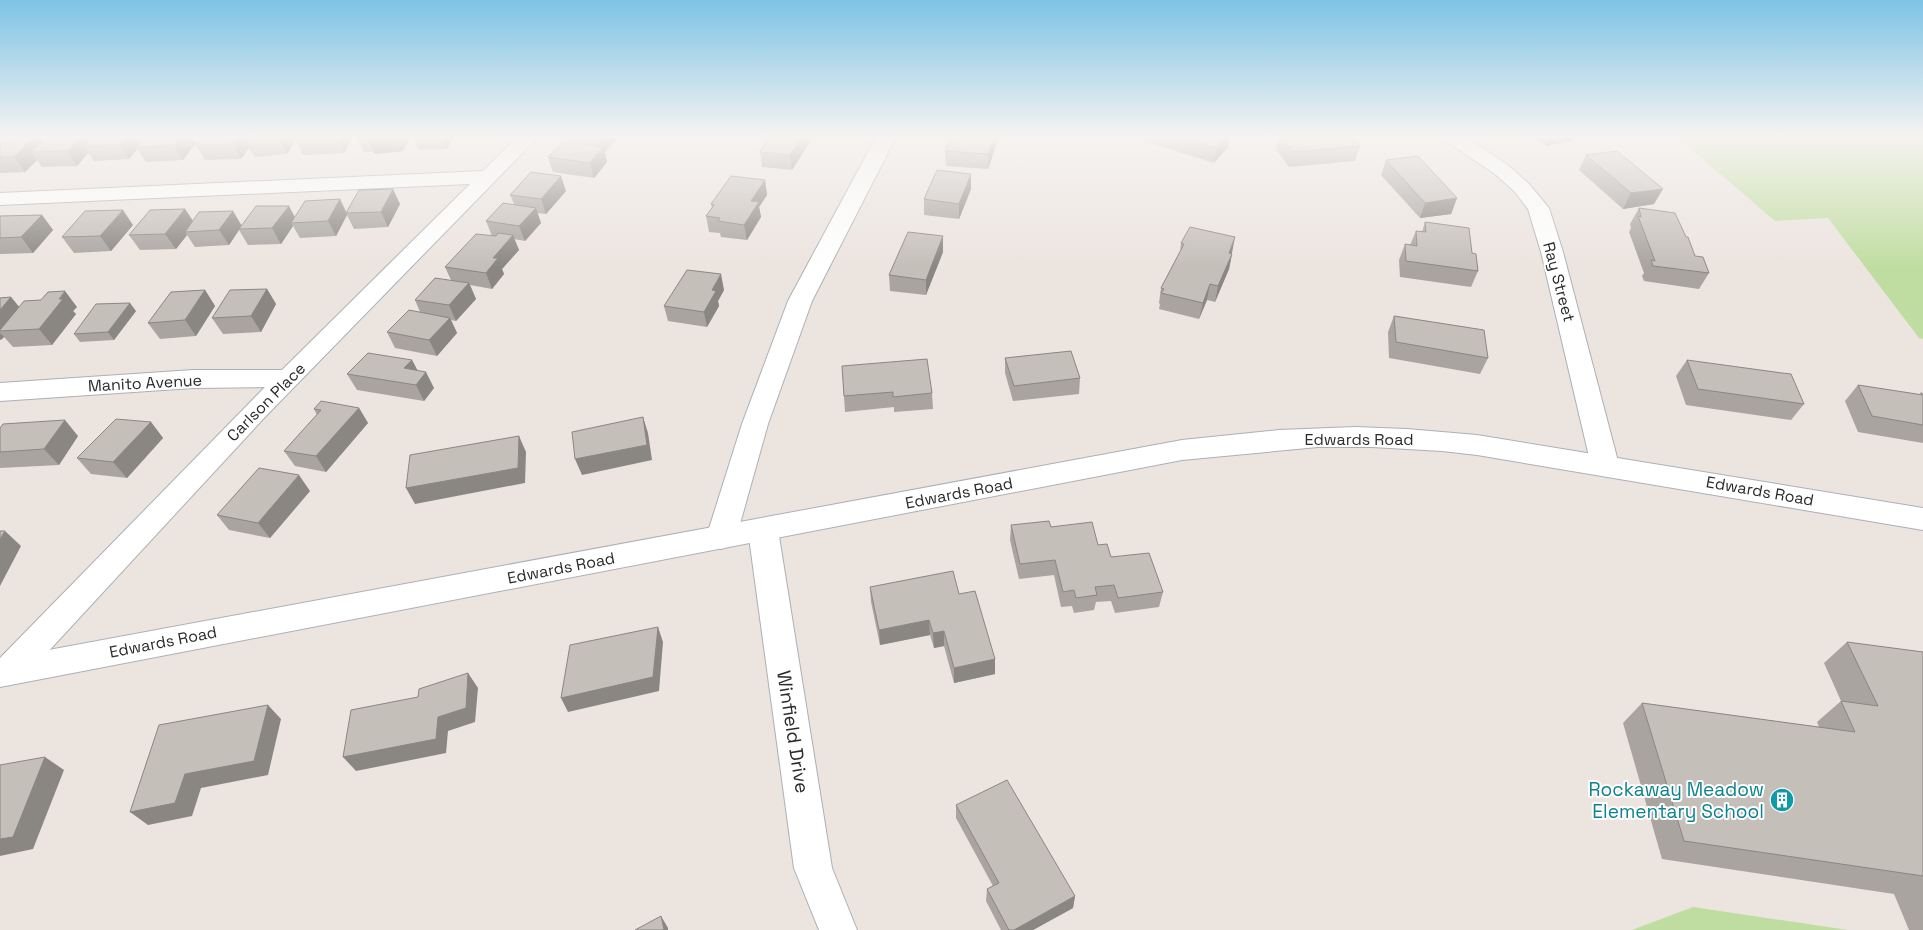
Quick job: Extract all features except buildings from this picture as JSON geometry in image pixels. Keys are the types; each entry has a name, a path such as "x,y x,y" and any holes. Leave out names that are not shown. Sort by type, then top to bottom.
{"street":[{"path":"0,199 412,180"},
{"name":"Carlson Place","path":"4,672 484,180"},
{"path":"720,538 755,424 800,301 863,180"},
{"name":"Ray Street","path":"1514,180 1538,208 1552,252 1605,465"},
{"name":"Manito Avenue","path":"0,392 193,379 289,378"},
{"name":"Edwards Road","path":"4,672 1182,450 1270,440 1337,436 1406,438 1477,445 1923,519"},
{"name":"Winfield Drive","path":"763,530 814,868 838,930"}],"green space":[{"path":"1728,180 1923,180 1923,339 1919,338 1828,218 1775,221"},
{"path":"1693,907 1848,930 1632,930"}],"place":[{"name":"Rockaway Meadow Elementary School","path":"1782,800"}]}
